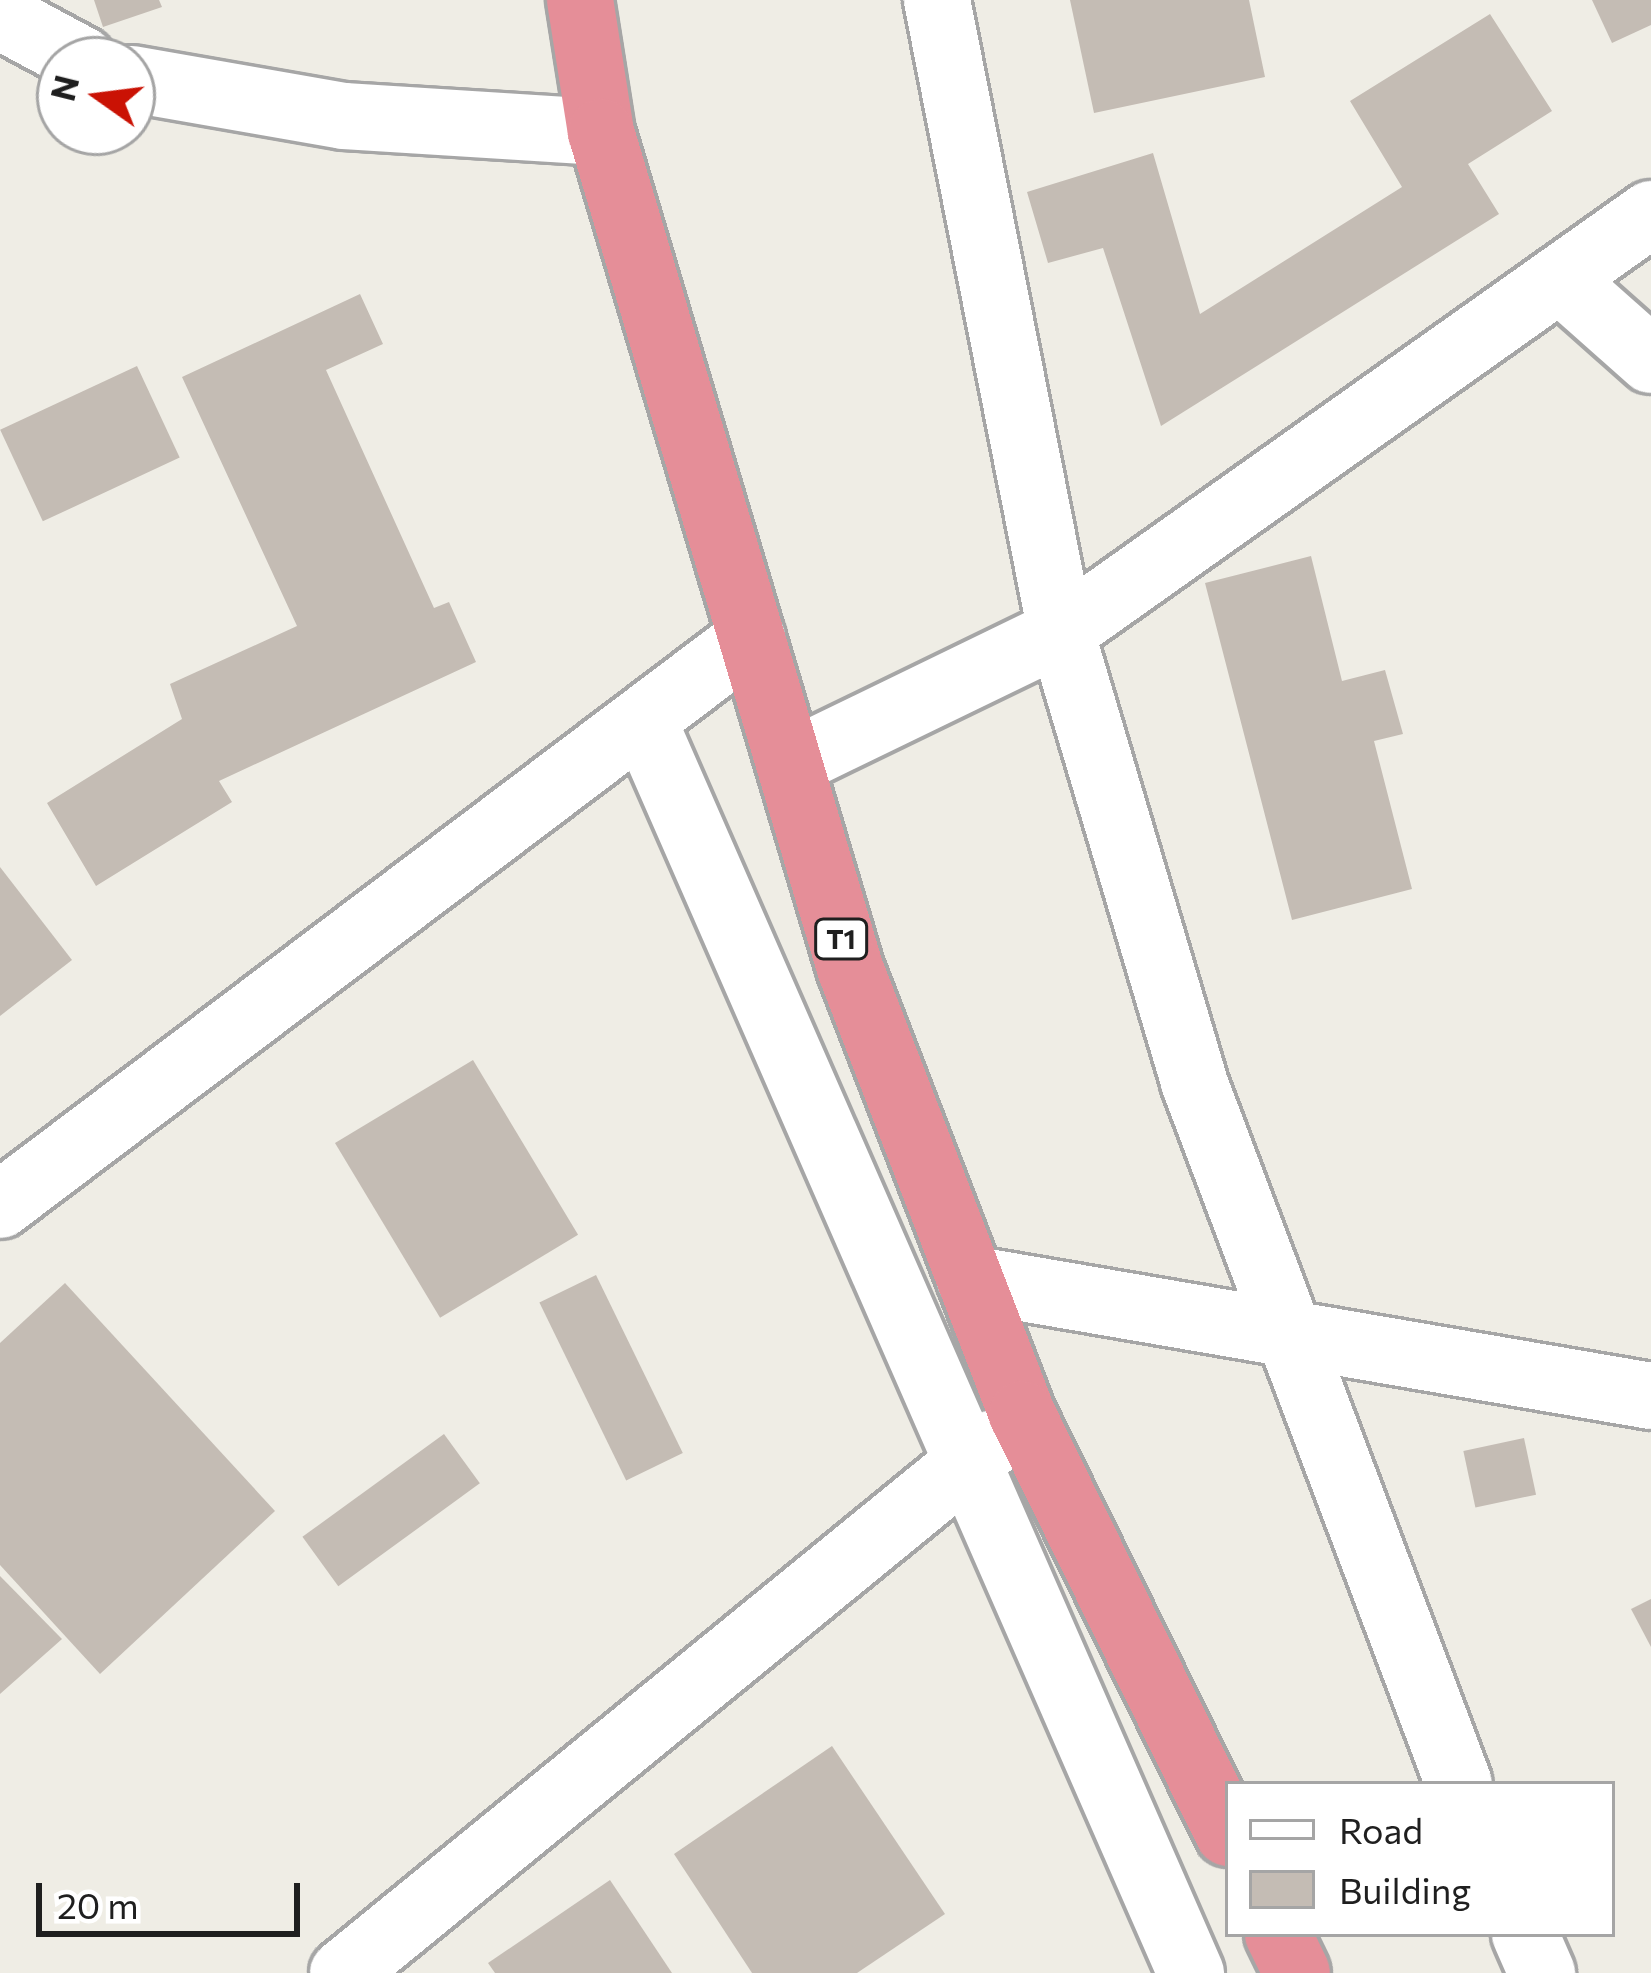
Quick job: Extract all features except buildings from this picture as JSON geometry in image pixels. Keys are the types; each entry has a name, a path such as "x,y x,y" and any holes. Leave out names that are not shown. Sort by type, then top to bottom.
{"highway":[{"name":"T1","path":"580,0 601,132 850,968 1022,1414 1225,1827"},
{"path":"1279,1937 1297,1973"}],"street":[{"path":"937,0 1061,632 1194,1082 1298,1342 1458,1781"},
{"path":"0,16 37,36"},
{"path":"156,83 344,116 601,132"},
{"path":"791,763 1061,632 1651,214"},
{"path":"1562,281 1651,360"},
{"path":"0,1205 752,637"},
{"path":"643,720 962,1471 1191,1973"},
{"path":"970,1279 1298,1342 1651,1396"},
{"path":"344,1973 962,1471 1022,1414"},
{"path":"1526,1937 1543,1973"}]}
